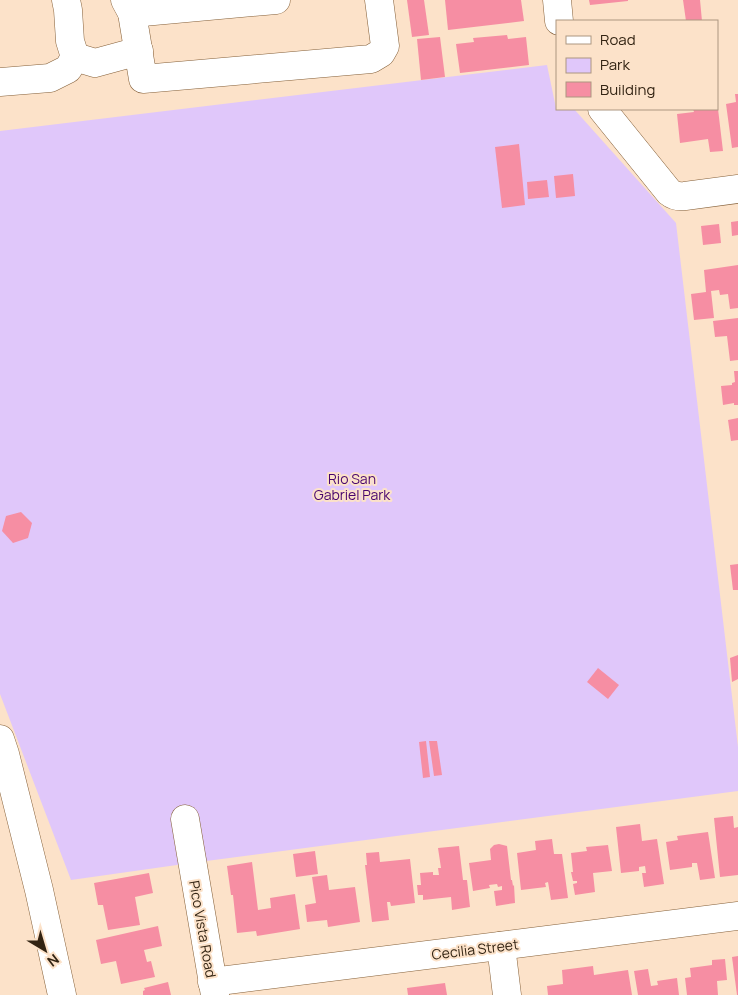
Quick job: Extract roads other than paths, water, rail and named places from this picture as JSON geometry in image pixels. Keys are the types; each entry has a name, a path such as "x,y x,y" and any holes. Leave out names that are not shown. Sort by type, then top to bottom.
{"street":[{"path":"0,82 50,78 68,69 75,57 70,41 66,0"},
{"path":"276,0 129,7 143,79 371,59 381,53 385,46 379,0"},
{"path":"557,0 559,20"},
{"path":"75,57 95,63 139,51"},
{"path":"603,110 672,194 685,196 738,189"},
{"path":"0,739 39,890 62,995"},
{"name":"Pico Vista Road","path":"185,819 214,989"},
{"name":"Cecilia Street","path":"214,989 501,946 738,916"},
{"path":"501,946 507,995"}],"park label":[{"name":"Rio San Gabriel Park","path":"352,486"}]}
